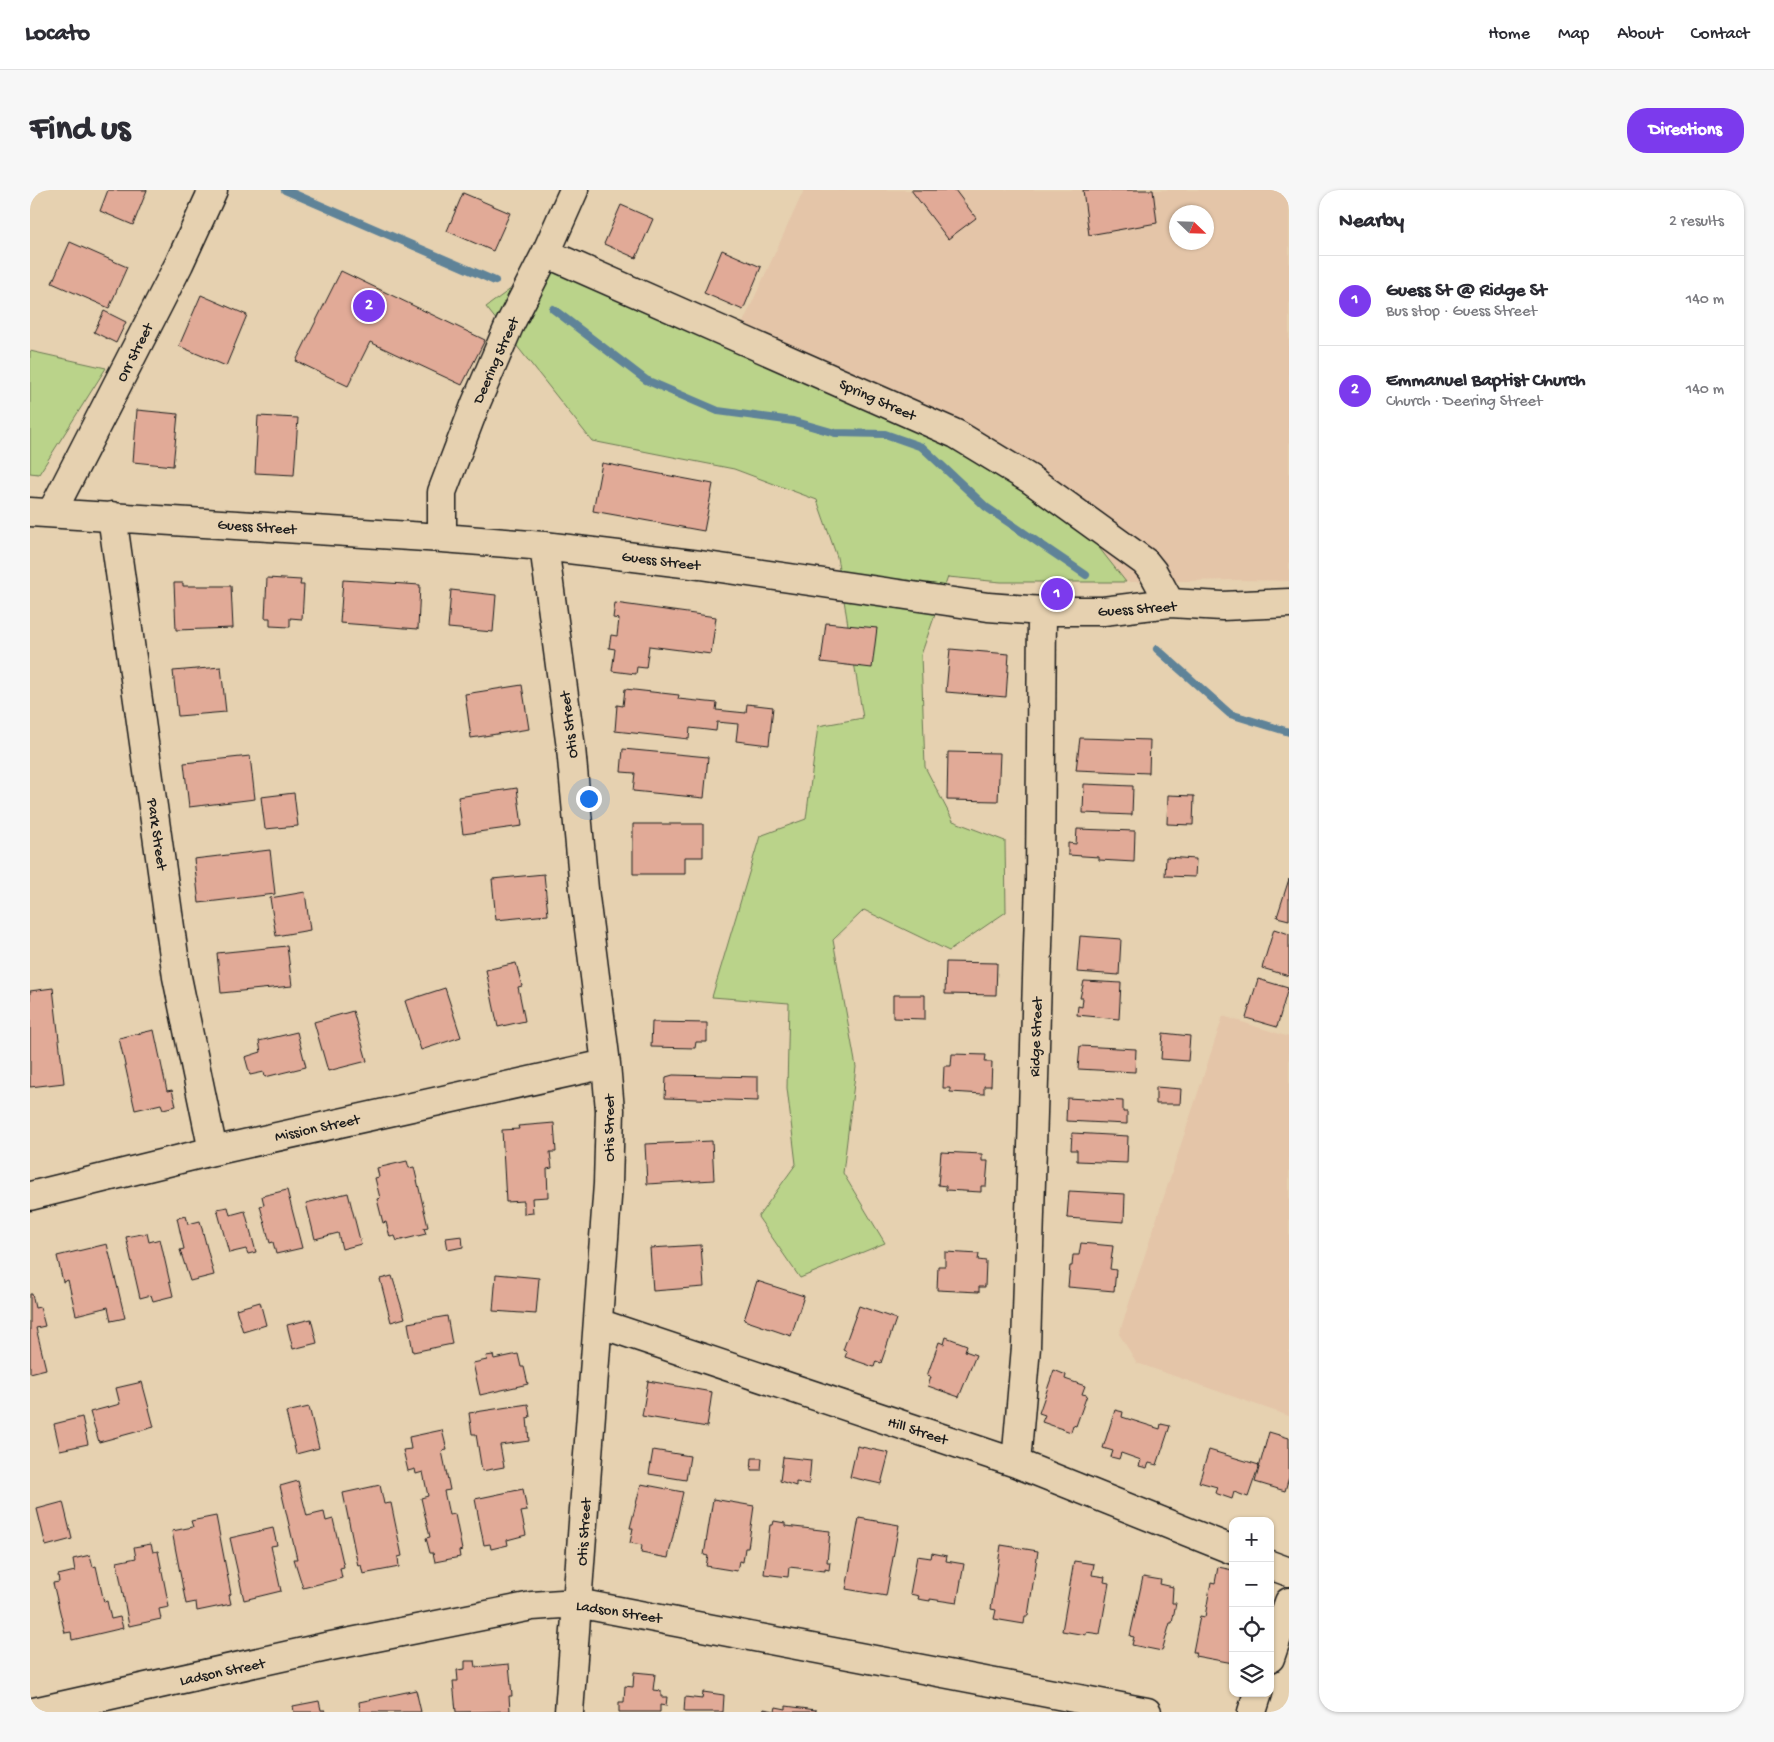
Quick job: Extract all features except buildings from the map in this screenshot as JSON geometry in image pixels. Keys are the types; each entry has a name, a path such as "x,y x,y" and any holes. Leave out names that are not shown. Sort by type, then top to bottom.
{"street":[{"name":"Orr Street","path":"41,512 179,264 213,190"},
{"name":"Deering Street","path":"442,538 442,492 476,403 509,326 546,253 574,190"},
{"name":"Spring Street","path":"546,253 956,434 1030,479 1145,562 1153,572 1170,604"},
{"name":"Guess Street","path":"41,512 544,546 700,565 988,607 1042,611 1102,611 1170,604 1222,606 1289,604"},
{"name":"Park Street","path":"112,516 177,977 213,1151"},
{"name":"Otis Street","path":"544,546 571,748 584,889 610,1110 608,1184 569,1712"},
{"name":"Ridge Street","path":"1016,1463 1026,1347 1040,879 1042,611"},
{"name":"Mission Street","path":"30,1196 213,1151 606,1064"},
{"name":"Hill Street","path":"598,1324 1016,1463 1229,1548"},
{"path":"1274,1566 1289,1572"},
{"name":"Ladson Street","path":"34,1712 326,1647 532,1606 577,1602 1147,1712"},
{"path":"1272,1652 1289,1602"},
{"path":"1252,1712 1257,1697"}],"shaded area":[{"path":"804,190 1289,190 1289,581 1126,582 1058,497 740,329"},
{"path":"1223,1016 1289,1037 1289,1416 1137,1363 1119,1334"}],"green space":[{"path":"545,264 740,329 1059,497 1126,582 1001,582 948,577 921,655 925,767 953,821 1005,841 1006,912 949,951 864,910 833,940 856,1067 843,1173 885,1243 800,1278 758,1217 796,1164 787,1088 789,1003 712,997 760,836 806,819 818,726 863,718 837,557 817,500 734,469 592,441 486,307"},
{"path":"30,351 106,368 39,474 30,473"}],"waterway":[{"path":"285,190 495,281"},
{"path":"553,309 646,380 718,411 793,421 835,433 885,434 922,447 986,507 1086,575"},
{"path":"1157,649 1230,714 1289,732"}],"place":[{"name":"Emmanuel Baptist Church","path":"369,306"},
{"name":"Guess St @ Ridge St","path":"1057,594"}]}
